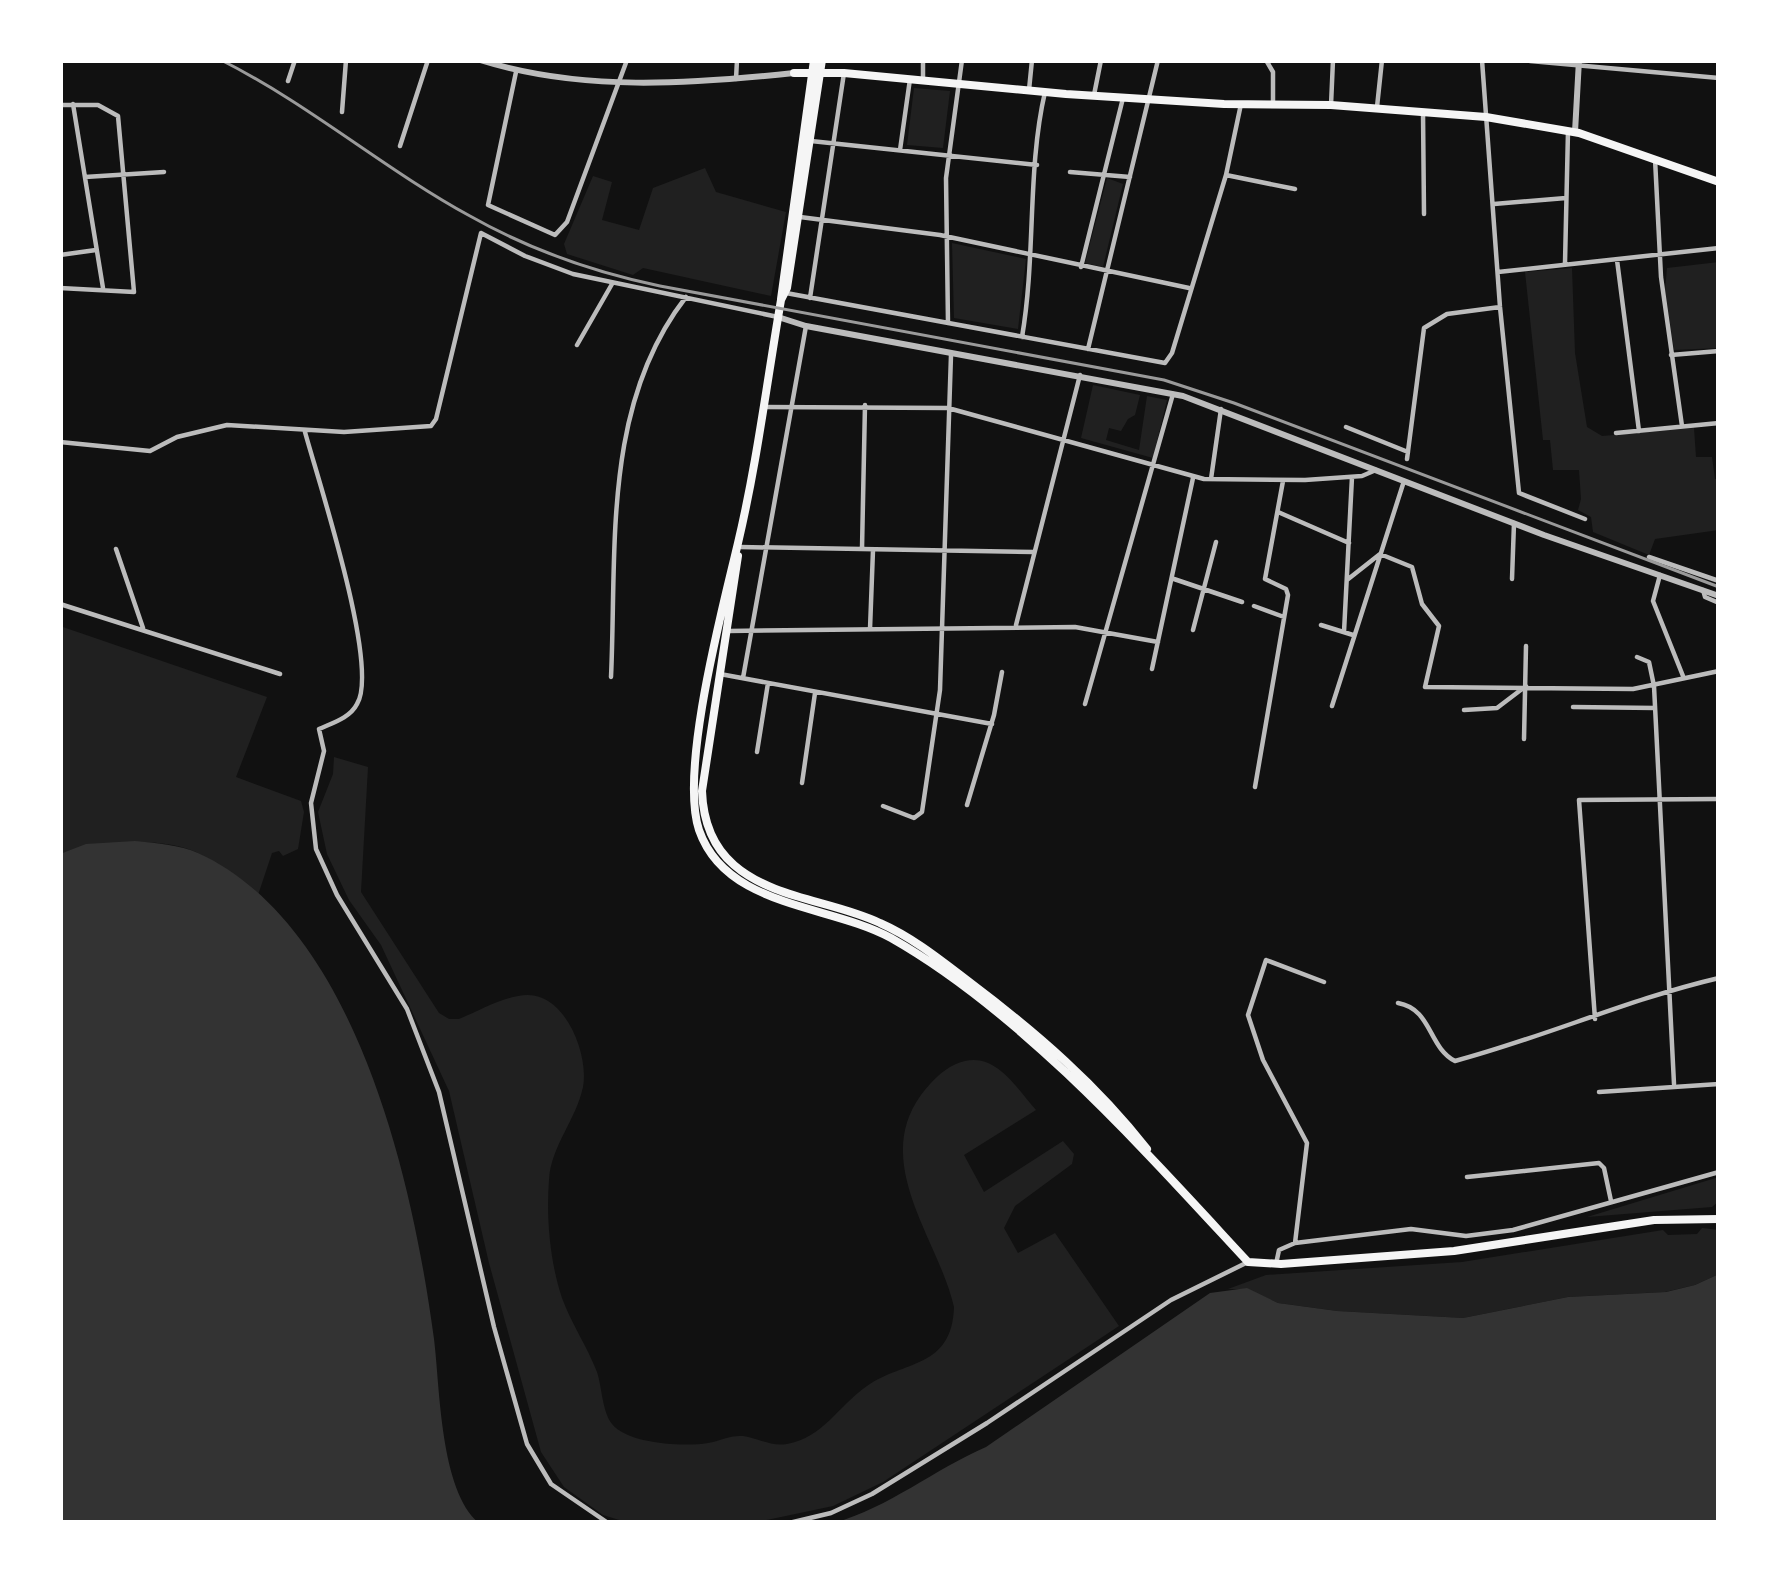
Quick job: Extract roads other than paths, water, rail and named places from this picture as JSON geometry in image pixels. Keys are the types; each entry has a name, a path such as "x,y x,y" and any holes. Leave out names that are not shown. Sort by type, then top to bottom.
{"main road":[{"path":"818,60 800,218 738,547 724,593 694,779 695,815 709,850 749,886 865,926 926,961 1045,1055 1248,1262 1454,1252 1654,1220 1719,1219"},
{"path":"794,73 1486,117 1571,131 1716,177"},
{"path":"784,297 780,286 817,73"},
{"path":"738,547 702,796 708,827 723,854 754,878 881,923 944,963 1057,1052 1116,1112 1166,1174"}],"street":[{"path":"288,82 295,60"},
{"path":"342,112 346,60"},
{"path":"400,146 428,60"},
{"path":"482,60 516,71 618,82 794,73"},
{"path":"516,71 488,206 557,234 567,222 627,60"},
{"path":"736,79 737,60"},
{"path":"923,60 923,80"},
{"path":"948,323 948,156 962,60"},
{"path":"1029,91 1032,60"},
{"path":"1094,95 1101,60"},
{"path":"1088,349 1158,60"},
{"path":"1266,60 1273,72 1273,104"},
{"path":"1331,105 1334,60"},
{"path":"1377,107 1382,60"},
{"path":"1482,60 1519,493 1585,519"},
{"path":"1530,61 1719,78"},
{"path":"1564,265 1579,63"},
{"path":"810,298 844,73"},
{"path":"900,151 910,79"},
{"path":"1022,337 1032,255 1036,134 1046,92"},
{"path":"1081,267 1124,96"},
{"path":"73,104 104,290"},
{"path":"784,297 1167,363 1226,175 1240,104"},
{"path":"60,105 98,105 116,113 122,134 134,292 60,288"},
{"path":"1424,112 1424,214"},
{"path":"812,141 1036,165"},
{"path":"1655,159 1659,255 1682,426"},
{"path":"85,177 164,172"},
{"path":"1070,172 1130,177"},
{"path":"1226,175 1295,189"},
{"path":"1492,205 1566,198"},
{"path":"800,218 946,236 1189,288"},
{"path":"60,442 149,452 175,438 227,424 305,432 426,428 434,422 481,233 543,264 612,284 806,326 1173,394 1719,600"},
{"path":"1497,272 1719,248"},
{"path":"60,255 98,250"},
{"path":"1617,260 1639,431"},
{"path":"577,345 612,284"},
{"path":"611,676 624,434 653,343 686,298"},
{"path":"1346,427 1408,455 1422,334 1429,322 1500,307"},
{"path":"743,678 806,326"},
{"path":"1671,355 1719,351"},
{"path":"883,806 914,818 921,815 937,714 951,352"},
{"path":"1016,627 1081,375"},
{"path":"1085,704 1173,394"},
{"path":"862,549 865,405"},
{"path":"762,407 950,408 1193,478 1282,481 1352,477 1376,470"},
{"path":"1211,479 1221,409"},
{"path":"1616,433 1719,423"},
{"path":"305,432 354,616 362,682 355,708 319,729 324,751 311,800 314,843 332,887 407,1009 442,1101 483,1284 527,1444 546,1479 608,1523"},
{"path":"1344,632 1352,477"},
{"path":"1152,669 1193,478"},
{"path":"1255,787 1287,590 1265,579 1282,481"},
{"path":"1332,706 1404,481"},
{"path":"1278,512 1348,543"},
{"path":"1512,579 1514,523"},
{"path":"1193,630 1216,542"},
{"path":"738,547 1034,551"},
{"path":"116,549 144,632"},
{"path":"870,629 873,549"},
{"path":"1347,580 1383,554"},
{"path":"1383,554 1412,567 1422,604 1438,623 1425,687 1619,689 1719,671"},
{"path":"1649,557 1719,581"},
{"path":"1660,575 1653,601 1683,676"},
{"path":"1172,578 1242,602"},
{"path":"60,604 280,674"},
{"path":"1254,606 1284,617"},
{"path":"1321,625 1353,635"},
{"path":"728,631 1080,628 1158,642"},
{"path":"1524,739 1526,646"},
{"path":"1637,657 1649,662 1654,686 1675,1084"},
{"path":"967,805 1002,672"},
{"path":"720,674 992,724"},
{"path":"757,752 768,683"},
{"path":"1464,710 1497,708 1526,686"},
{"path":"802,783 815,692"},
{"path":"1573,707 1655,708"},
{"path":"1595,1019 1579,800 1719,800"},
{"path":"1295,1243 1307,1143 1263,1060 1248,1012 1266,961 1324,982"},
{"path":"1398,1003 1419,1012 1445,1055 1455,1061 1595,1019 1670,989 1719,978"},
{"path":"1599,1092 1719,1084"},
{"path":"1467,1178 1600,1163 1612,1204"},
{"path":"1276,1264 1279,1250 1295,1243 1411,1228 1480,1235 1532,1227 1719,1172"},
{"path":"789,1523 831,1513 872,1494 1171,1300 1248,1262"}],"railway":[{"path":"221,60 285,96 438,198 562,258 660,286 1164,380 1719,587"}]}
